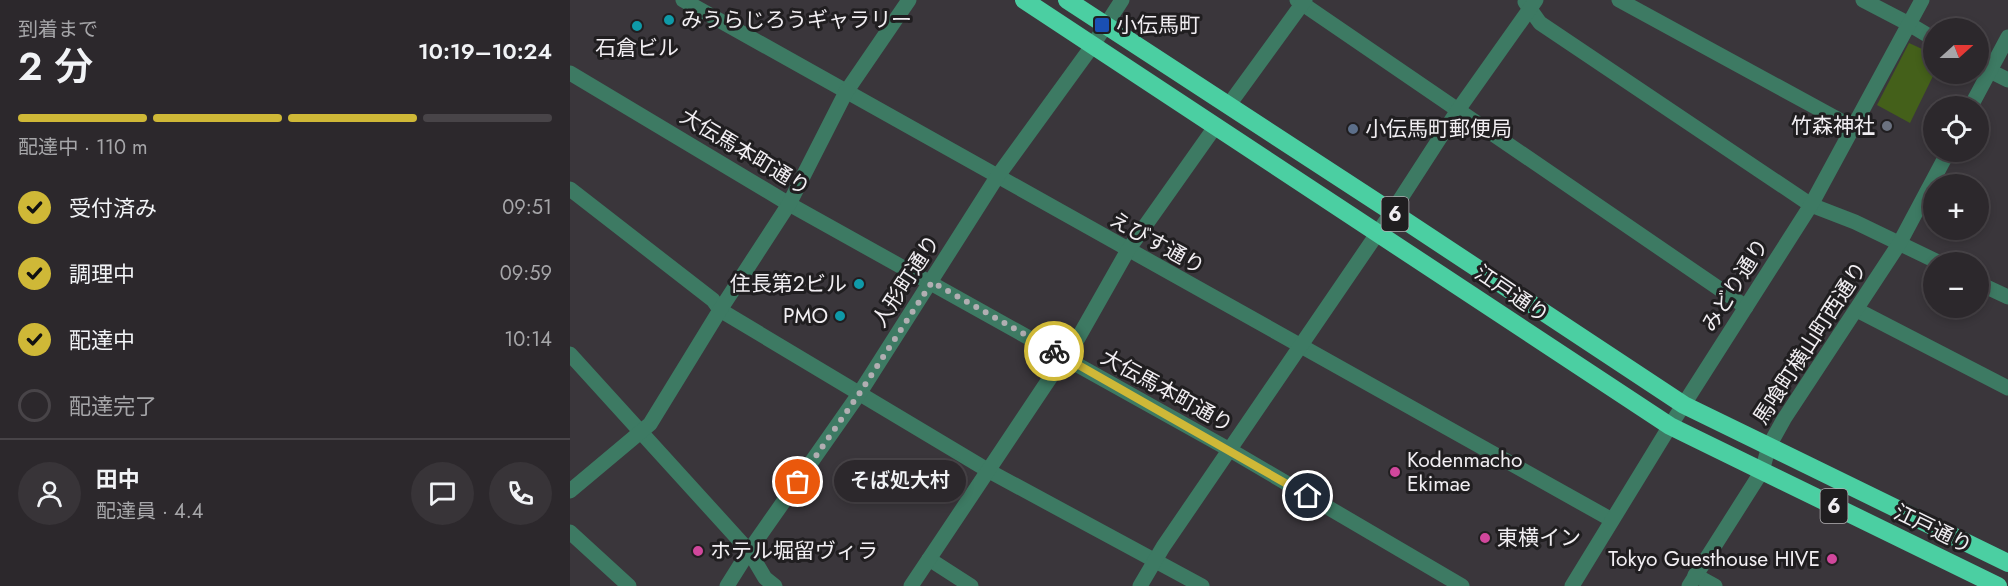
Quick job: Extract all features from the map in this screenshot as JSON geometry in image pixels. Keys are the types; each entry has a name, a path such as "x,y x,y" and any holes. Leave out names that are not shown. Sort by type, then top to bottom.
{"highway":[{"name":"江戸通り","path":"1024,0 1670,426 1998,586"},
{"name":"江戸通り","path":"1067,0 1684,405 2008,563"}],"street":[{"name":"えびす通り","path":"683,0 1612,520"},
{"path":"570,491 650,424 789,204 846,92 909,0"},
{"name":"人形町通り","path":"727,586 859,394 998,177 1093,45 1122,0"},
{"path":"1619,0 1854,128"},
{"path":"1863,0 1923,32"},
{"name":"みどり通り","path":"1572,586 1670,426 1811,205 1922,0"},
{"path":"1228,106 1302,1 1746,307"},
{"path":"1140,586 1163,547 1392,212 1530,3 1540,23 1811,205 1855,222 1923,255"},
{"path":"1989,62 2008,37"},
{"path":"1989,70 2008,80"},
{"name":"大伝馬本町通り","path":"570,73 789,204 1230,450 1462,586"},
{"path":"911,586 1064,357 1073,347 1128,250 1215,127"},
{"name":"馬喰町横山町西通り","path":"1692,581 1762,471 1769,446 1784,419 1899,244 1943,162"},
{"path":"570,189 713,300 720,310 989,471 1202,586"},
{"path":"1989,288 2008,297"},
{"path":"1857,310 2008,388"},
{"path":"570,354 749,551 765,578 775,586"},
{"path":"570,532 629,586"},
{"path":"929,559 971,586"},
{"path":"1692,581 1715,586"}],"green space":[{"path":"1909,43 1923,49 1923,84 1929,84 1910,123 1877,105"}],"way so far":[{"path":"798,482 932,282 1054,351"}],"place":[{"name":"みうらじろうギャラリー","path":"669,20"},
{"name":"小伝馬町","path":"1102,25"},
{"name":"石倉ビル","path":"637,26"},
{"name":"竹森神社","path":"1887,126"},
{"name":"小伝馬町郵便局","path":"1353,129"},
{"name":"住長第２ビル","path":"859,284"},
{"name":"PMO","path":"840,316"},
{"name":"Kodenmacho Ekimae","path":"1395,472"},
{"name":"そば処大村","path":"798,482"},
{"name":"東横イン","path":"1485,538"},
{"name":"ホテル堀留ヴィラ","path":"698,551"},
{"name":"Tokyo Guesthouse HIVE","path":"1832,559"}],"route":[{"path":"1054,351 1308,496"}]}
